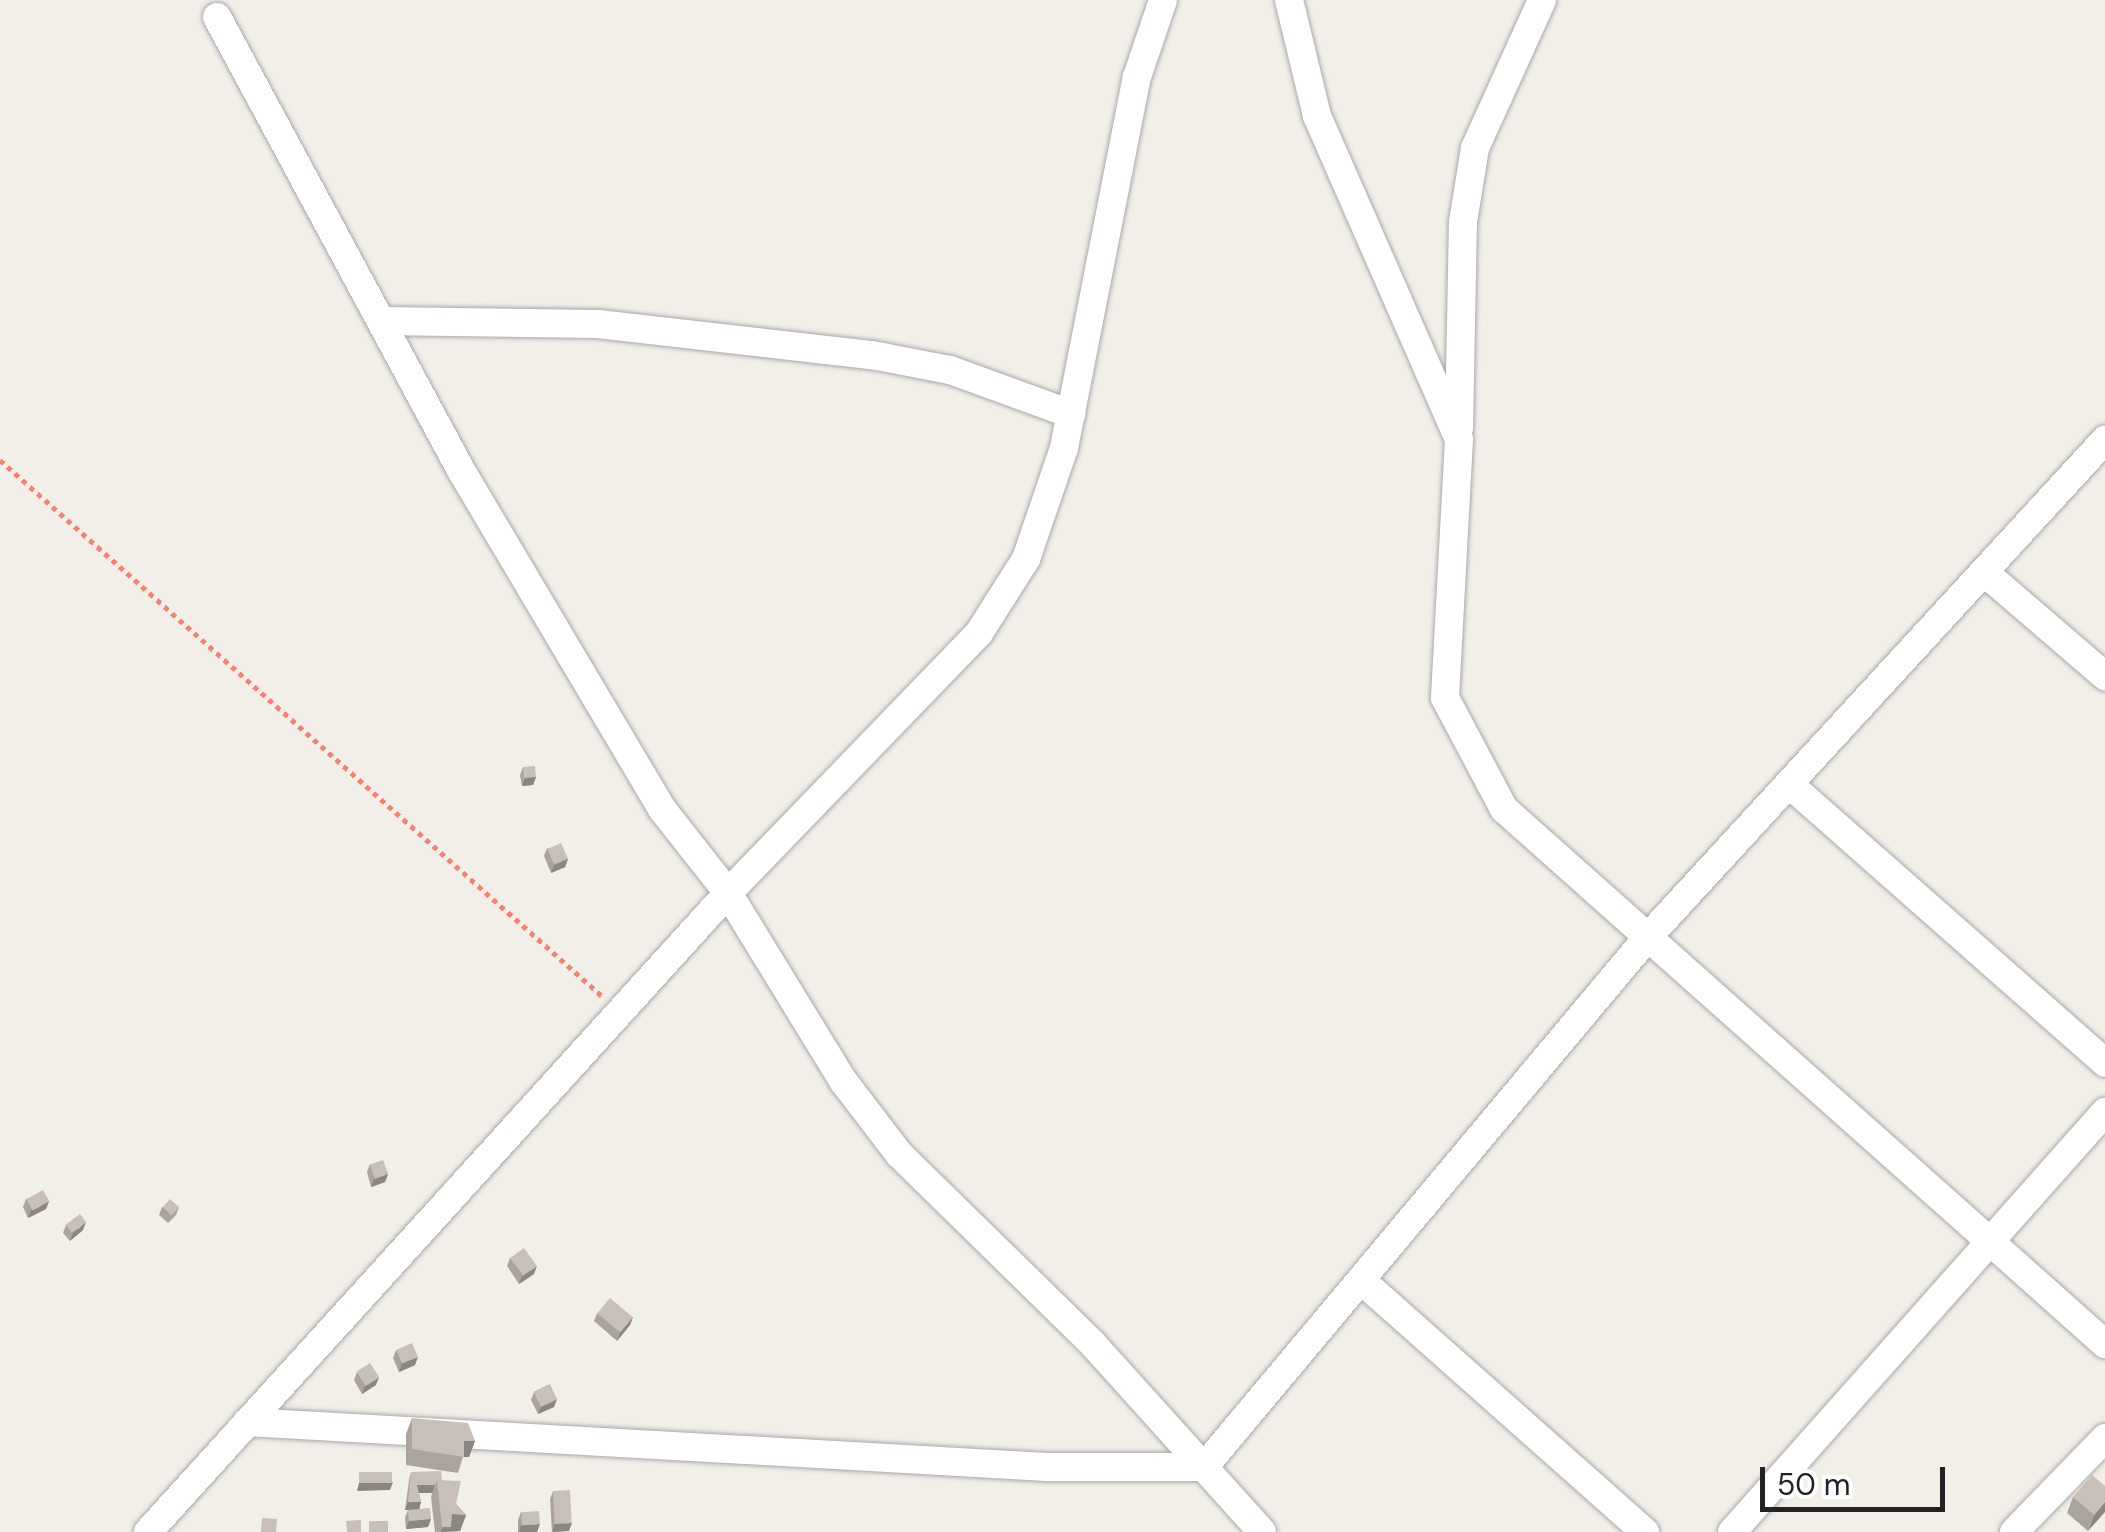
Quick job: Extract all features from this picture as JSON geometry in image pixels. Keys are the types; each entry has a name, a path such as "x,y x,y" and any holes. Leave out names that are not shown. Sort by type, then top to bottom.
{"street":[{"path":"148,1532 728,894 979,633 1026,559 1071,414 1138,77 1163,0"},
{"path":"1289,0 1318,116 1459,440"},
{"path":"1542,0 1475,148 1463,222 1459,440 1444,698 1504,808 1988,1246 2105,1344"},
{"path":"217,17 381,321 662,809 728,894 899,1154 1204,1467 1262,1532"},
{"path":"381,321 598,324 872,355 950,370 1071,414"},
{"path":"1204,1467 1647,938 2105,440"},
{"path":"1984,572 2105,676"},
{"path":"1789,784 2105,1063"},
{"path":"1732,1532 2105,1112"},
{"path":"1360,1280 1646,1532"},
{"path":"248,1422 1047,1467 1204,1467"},
{"path":"2021,1530 2105,1438"}],"path":[{"path":"0,460 619,1012"}],"building":[{"path":"535,766 536,777 524,778 523,767"},
{"path":"561,843 568,859 554,865 547,849"},
{"path":"383,1160 388,1174 375,1179 370,1165"},
{"path":"43,1190 49,1201 33,1211 26,1199"},
{"path":"170,1199 179,1207 172,1215 163,1207"},
{"path":"80,1214 86,1222 72,1233 66,1225"},
{"path":"524,1248 537,1266 523,1276 510,1258"},
{"path":"610,1298 633,1317 620,1333 597,1313"},
{"path":"412,1343 418,1357 402,1363 396,1350"},
{"path":"370,1363 379,1377 366,1386 357,1372"},
{"path":"550,1384 557,1399 541,1407 534,1392"},
{"path":"412,1418 468,1423 475,1441 464,1441 464,1457 412,1449"},
{"path":"441,1471 442,1480 435,1485 417,1485 421,1502 408,1502 411,1472"},
{"path":"359,1472 392,1472 392,1483 359,1483"},
{"path":"2092,1475 2105,1486 2105,1502 2094,1515 2073,1497"},
{"path":"437,1480 461,1481 456,1504 466,1515 452,1514 451,1527 442,1527"},
{"path":"570,1490 572,1523 555,1524 553,1491"},
{"path":"430,1508 431,1519 409,1521 408,1510"},
{"path":"539,1511 540,1524 522,1525 521,1512"},
{"path":"262,1518 277,1519 276,1532 261,1532"},
{"path":"361,1520 361,1532 347,1532 346,1521"},
{"path":"369,1521 388,1521 388,1532 369,1532"}]}
